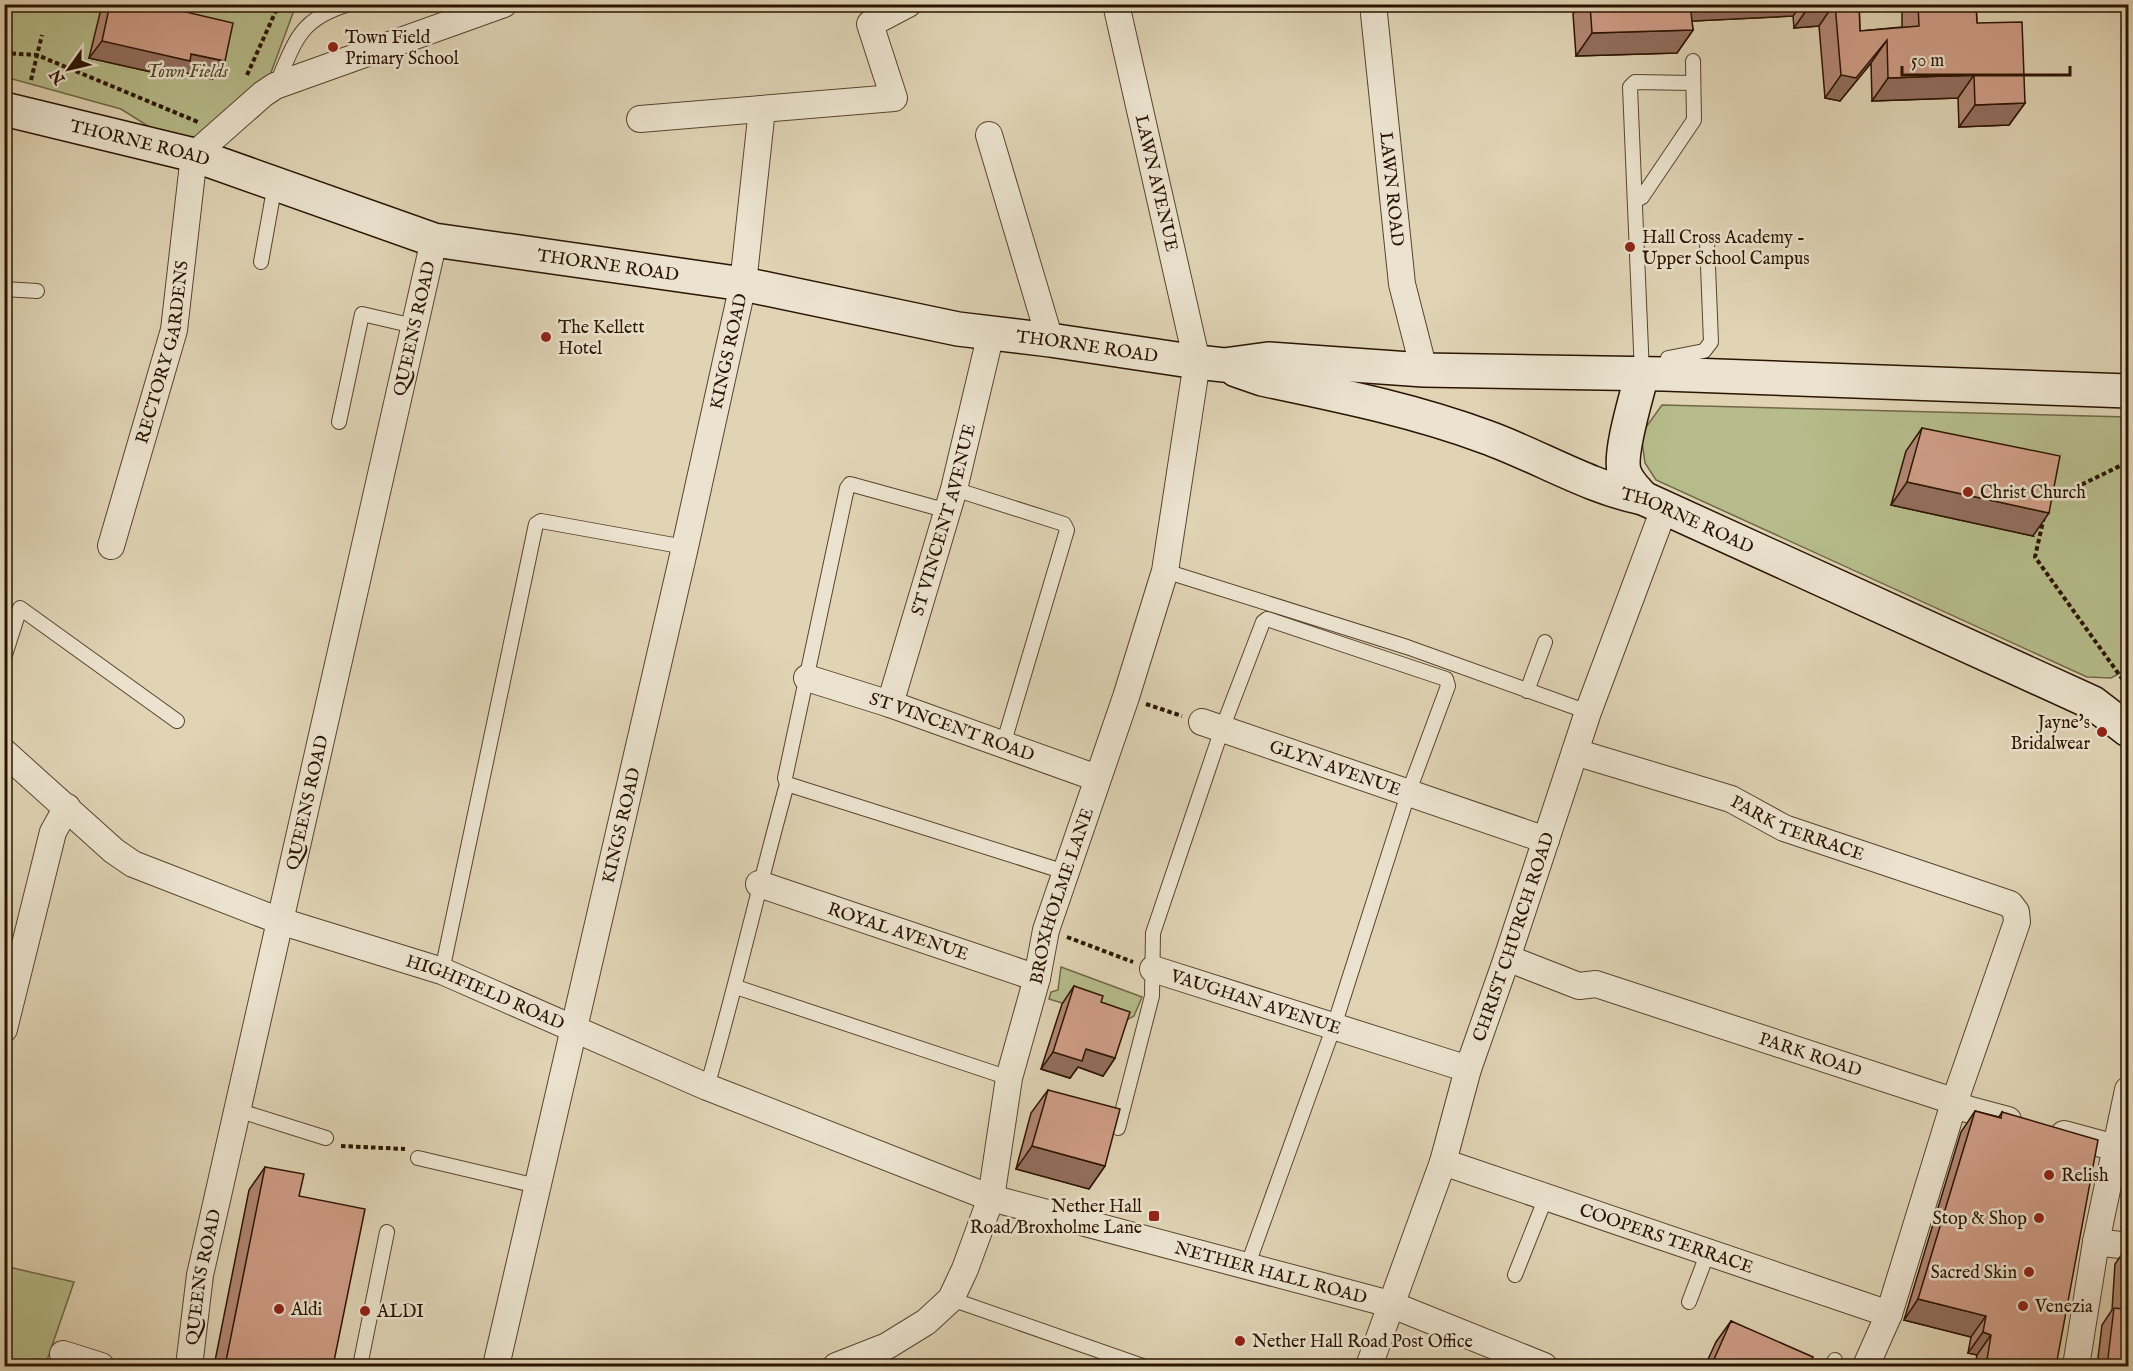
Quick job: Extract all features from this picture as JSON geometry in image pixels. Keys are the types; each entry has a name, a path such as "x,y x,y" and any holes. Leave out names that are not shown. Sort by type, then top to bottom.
{"street":[{"path":"194,155 263,94 276,86 504,4"},
{"path":"640,118 894,98 870,24 908,4"},
{"name":"LAWN AVENUE","path":"1116,4 1210,364"},
{"name":"LAWN ROAD","path":"1373,4 1402,284 1424,370"},
{"name":"THORNE ROAD","path":"4,109 194,155 434,240 743,284 958,329 1210,364 1262,379 1422,414 1489,438 1618,493 1653,504 2093,703 2128,730"},
{"name":"KINGS ROAD","path":"496,1366 685,547 743,284 762,109"},
{"path":"989,135 1050,340"},
{"name":"RECTORY GARDENS","path":"111,546 174,330 194,155"},
{"name":"QUEENS ROAD","path":"189,1366 200,1275 434,240"},
{"name":"ST VINCENT AVENUE","path":"890,704 951,500 991,333"},
{"name":"THORNE ROAD","path":"1210,364 1268,359 1424,370 1653,374 2128,391"},
{"name":"BROXHOLME LANE","path":"836,1366 892,1356 951,1299 965,1269 991,1198 1009,1078 1037,978 1046,930 1126,697 1164,571 1210,364"},
{"path":"1653,374 1624,453 1623,470 1629,483 1653,504"},
{"name":"CHRIST CHURCH ROAD","path":"1369,1366 1443,1162 1468,1069 1508,958 1653,504"},
{"name":"ST VINCENT ROAD","path":"807,678 890,704 1097,777"},
{"name":"GLYN AVENUE","path":"1212,726 1409,791 1546,840"},
{"name":"HIGHFIELD ROAD","path":"4,752 114,851 133,864 280,921 442,971 707,1087 991,1198"},
{"name":"PARK TERRACE","path":"1575,752 1731,799 1784,828 2010,904 2016,912 2017,922 1954,1103"},
{"path":"4,1029 53,832 67,807"},
{"name":"ROYAL AVENUE","path":"759,884 1037,978"},
{"name":"PARK ROAD","path":"1508,958 1579,986 1596,984 1954,1103 1966,1109 2116,1148"},
{"name":"VAUGHAN AVENUE","path":"1153,969 1468,1069"},
{"path":"2076,1366 2096,1242 2128,1095"},
{"path":"1866,1366 1889,1314 1954,1103"},
{"name":"COOPERS TERRACE","path":"1443,1162 1889,1314"},
{"name":"NETHER HALL ROAD","path":"991,1198 1390,1304 1544,1366"},
{"path":"2096,1242 2128,1246"},
{"path":"63,1354 100,1366"}],"lane":[{"path":"276,86 293,47 307,24 325,12 349,4"},
{"path":"1635,201 1642,197 1672,157 1694,120 1693,61"},
{"path":"1653,374 1635,201 1630,87 1635,82 1692,83"},
{"path":"261,262 275,184"},
{"path":"1653,374 1668,358 1704,351 1711,342 1707,241"},
{"path":"4,289 37,291"},
{"path":"339,422 362,314 414,326"},
{"path":"707,1087 736,987 759,884 787,784 785,778 847,488 850,484 951,500 1064,524 1067,530 1003,744"},
{"path":"442,971 536,524 541,521 685,547"},
{"path":"1164,571 1407,647 1588,712"},
{"path":"4,658 20,608 177,721"},
{"path":"1118,1128 1152,996 1154,933 1212,726 1263,622 1267,619 1446,680 1448,686 1409,791 1334,1026 1247,1267"},
{"path":"1527,691 1545,642"},
{"path":"787,784 1065,872"},
{"path":"736,987 1009,1078"},
{"path":"237,1110 326,1138"},
{"path":"418,1158 537,1186"},
{"path":"1515,1275 1546,1197"},
{"path":"360,1366 387,1232"},
{"path":"1689,1302 1708,1252"},
{"path":"951,1299 1143,1366"}],"path":[{"path":"30,80 42,35"},
{"path":"4,53 37,55 207,126"},
{"path":"2128,462 2048,501 2036,557 2128,687"},
{"path":"1126,697 1212,726"},
{"name":"VAUGHAN AVENUE","path":"1046,930 1153,969"},
{"path":"326,1138 331,1145 364,1149 393,1147 408,1150 418,1158"}],"green space":[{"name":"Town Fields","path":"4,5 296,5 263,94 194,155 121,109 5,77"},
{"path":"1662,405 2128,417 2128,669 2111,678 2087,677 1656,480 1645,463 1641,434"},
{"path":"1061,967 1142,997 1134,1016 1123,1022 1049,999 1051,992 1058,990"},
{"path":"4,1266 74,1282 45,1366 33,1366 5,1358"}],"building":[{"path":"110,4 152,4 233,23 225,61 191,54 190,61 102,41"},
{"path":"1590,4 1690,4 1693,30 1592,33"},
{"path":"1835,4 1859,4 1860,31 1919,26 1918,4 1976,4 1977,23 2022,22 2025,103 1975,105 1974,75 1888,78 1887,40 1856,78 1841,75"},
{"path":"1922,428 2060,456 2049,513 1907,482"},
{"path":"1074,986 1103,996 1101,1002 1130,1012 1115,1058 1086,1049 1082,1061 1053,1052"},
{"path":"1048,1090 1120,1109 1105,1166 1032,1146"},
{"path":"1975,1111 2001,1118 2002,1112 2098,1140 2056,1366 1986,1366 1991,1335 1983,1332 1986,1316 1918,1299"},
{"name":"Aldi","path":"265,1167 304,1174 299,1196 365,1209 333,1366 225,1366"},
{"path":"2127,1247 2128,1366 2107,1366 2114,1308 2123,1309"},
{"path":"1731,1321 1813,1357 1809,1366 1711,1366"}],"place":[{"name":"Town Field Primary School","path":"333,47"},
{"name":"Hall Cross Academy - Upper School Campus","path":"1630,247"},
{"name":"The Kellett Hotel","path":"546,337"},
{"name":"Christ Church","path":"1968,492"},
{"name":"Jayne's Bridalwear","path":"2102,732"},
{"name":"Relish","path":"2049,1175"},
{"name":"Nether Hall Road/Broxholme Lane","path":"1154,1216"},
{"name":"Stop & Shop","path":"2039,1218"},
{"name":"Sacred Skin","path":"2029,1272"},
{"name":"Venezia","path":"2023,1306"},
{"name":"Aldi","path":"279,1309"},
{"name":"ALDI","path":"365,1311"},
{"name":"Nether Hall Road Post Office","path":"1240,1341"}]}
